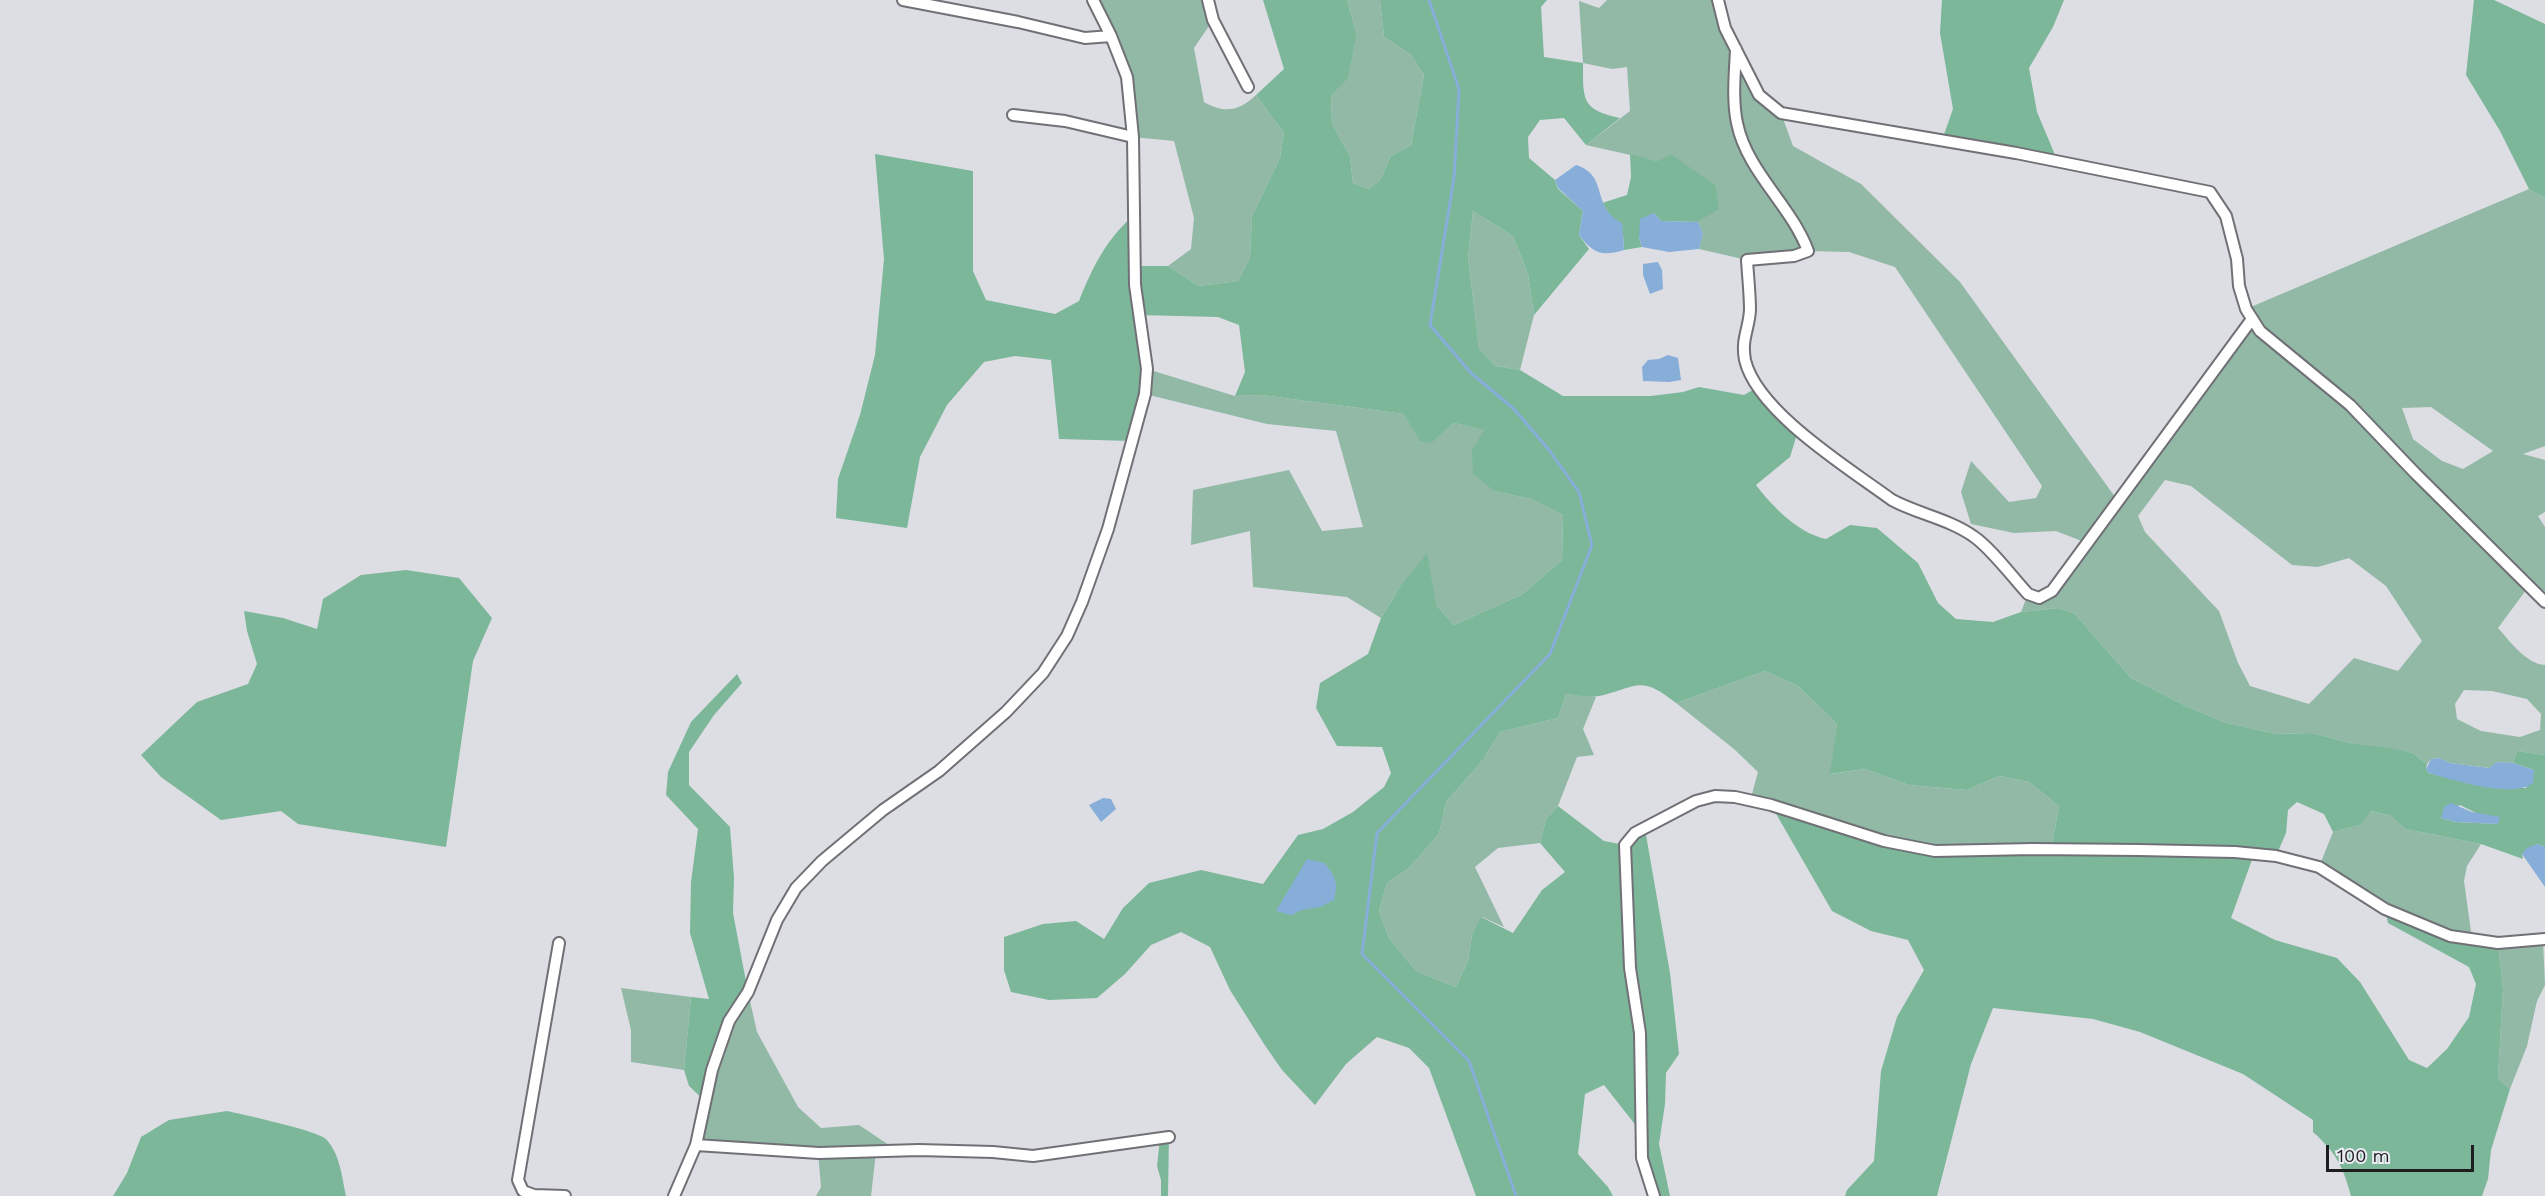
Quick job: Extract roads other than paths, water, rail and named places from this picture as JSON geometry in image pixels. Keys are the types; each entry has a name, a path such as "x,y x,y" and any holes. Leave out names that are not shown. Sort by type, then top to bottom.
{"street":[{"path":"903,0 1018,22 1085,38 1111,36"},
{"path":"674,1196 696,1145 712,1070 729,1021 748,993 777,920 796,888 831,854 883,810 939,771 1006,712 1043,673 1067,636 1082,602 1108,529 1144,394 1147,369 1135,285 1133,137 1127,77 1111,36 1093,0"},
{"path":"1208,0 1213,20 1248,87"},
{"path":"1718,0 1725,28 1759,95 1781,113 2016,153 2210,192 2226,216 2232,231 2239,286 2246,309 2260,331 2350,405 2545,602"},
{"path":"1736,49 1737,124 1751,159 1801,233 1808,251 1794,256 1747,260 1750,312 1742,340 1745,362 1758,387 1798,431 1892,500 1907,508 1947,521 1975,537 2028,594 2039,598 2052,591 2252,319"},
{"path":"1013,115 1065,121 1133,137"},
{"path":"1654,1196 1641,1158 1640,1034 1630,968 1625,845 1635,833 1696,801 1715,796 1761,803 1884,841 1935,851 2139,850 2235,852 2276,856 2319,867 2385,909 2450,936 2498,943 2545,939"},
{"path":"559,943 518,1180 523,1191 534,1195 565,1196"},
{"path":"696,1145 740,1146 819,1153 920,1150 1034,1156 1169,1137"}],"water":[{"path":"1576,165 1593,176 1606,209 1622,223 1624,250 1609,253 1598,252 1593,250 1579,235 1583,211 1558,188 1555,180"},
{"path":"1654,213 1661,221 1698,222 1703,234 1699,249 1669,252 1642,247 1639,238 1640,219"},
{"path":"1658,262 1662,270 1663,289 1650,294 1643,275 1643,264"},
{"path":"1668,355 1678,358 1681,380 1643,381 1642,367 1648,360"},
{"path":"2439,758 2450,763 2489,768 2497,762 2513,763 2534,770 2533,783 2524,787 2498,789 2429,773 2426,769 2431,759"},
{"path":"1103,798 1111,799 1116,809 1101,822 1089,805"},
{"path":"2451,803 2472,812 2500,817 2498,824 2456,822 2441,818 2444,807"},
{"path":"2537,844 2545,847 2545,887 2522,854 2527,848"},
{"path":"1307,859 1325,863 1331,872 1336,884 1334,900 1320,907 1302,910 1291,915 1276,911"}],"waterway":[{"path":"1429,0 1459,89 1454,178 1430,325 1471,373 1514,409 1549,450 1579,492 1592,545 1550,654 1377,833 1362,954 1469,1061 1516,1196"}]}
